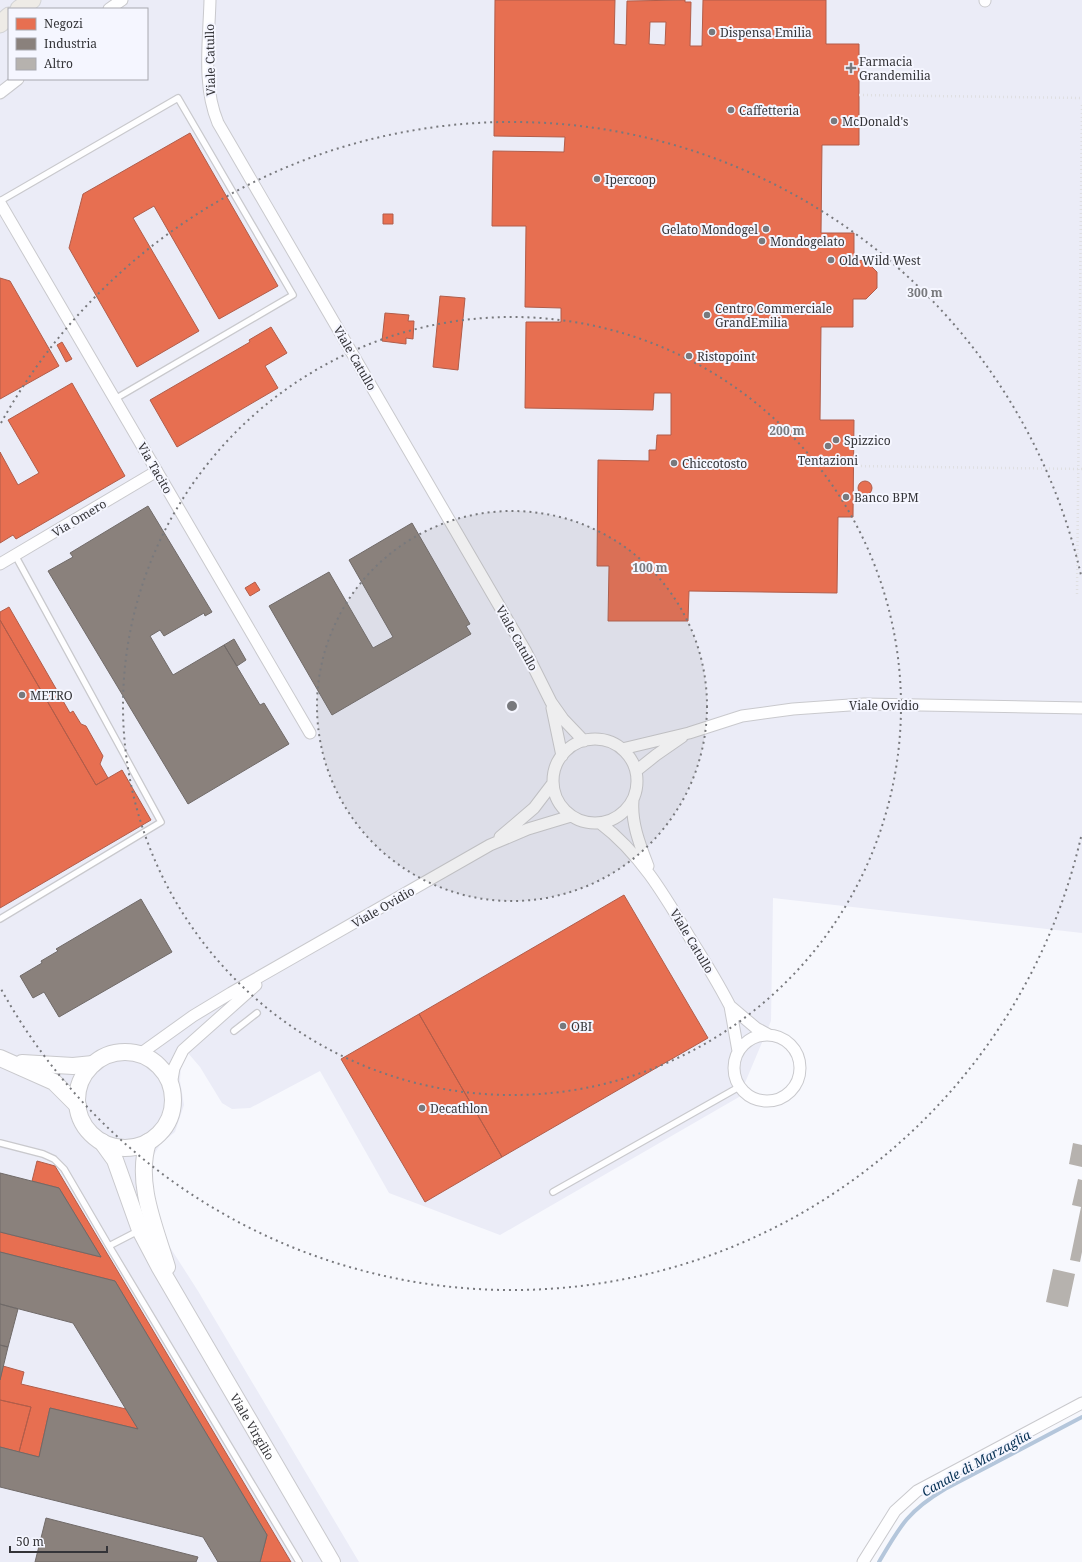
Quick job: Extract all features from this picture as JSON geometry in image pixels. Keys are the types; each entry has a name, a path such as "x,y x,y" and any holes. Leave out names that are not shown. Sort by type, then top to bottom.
{"main road":[{"path":"20,8 32,0"},
{"path":"0,24 8,17"}],"street":[{"path":"111,8 122,0"},
{"name":"Viale Catullo","path":"210,0 208,88 213,110 218,123 526,650 551,702 563,719 584,741"},
{"path":"0,93 17,80"},
{"name":"Via Tacito","path":"0,202 310,733"},
{"name":"Via Omero","path":"0,564 157,471"},
{"name":"Viale Catullo","path":"551,702 562,756"},
{"name":"Viale Ovidio","path":"622,749 689,732 742,716 824,706 864,704 1082,708"},
{"name":"Viale Ovidio","path":"636,771 689,732"},
{"path":"597,740 610,742 622,749 630,759 636,771 637,785 634,798 620,815 600,823 580,821 571,816 562,807 555,796 553,783 555,769 562,756 572,746 584,741 597,740"},
{"name":"Viale Ovidio","path":"490,845 534,808 553,783"},
{"name":"Viale Catullo","path":"634,798 632,812 638,838 652,878"},
{"name":"Viale Ovidio","path":"140,1054 193,1016 490,845 528,828 571,816"},
{"name":"Viale Catullo","path":"600,823 618,836 632,851 652,878 670,904 730,1006 756,1028 769,1035 785,1040 797,1052 801,1068 797,1085 785,1097 769,1102 752,1098 739,1087 734,1073 735,1058 738,1051 730,1006"},
{"name":"Viale Ovidio","path":"171,1085 177,1063 183,1050 190,1042 276,968"},
{"path":"738,1051 751,1039 760,1035 769,1035"},
{"path":"128,1052 140,1054 159,1066 171,1085 173,1101 170,1117 165,1127 148,1142 125,1148 102,1142 86,1127 78,1106 80,1083 94,1064 104,1057 115,1053 128,1052"},
{"path":"2,1059 51,1066 94,1064"},
{"path":"2,1059 54,1082 78,1106"},
{"name":"Viale Virgilio","path":"102,1142 117,1165 140,1230 160,1268 332,1562"},
{"name":"Viale Virgilio","path":"148,1142 143,1167 145,1191 174,1290"},
{"path":"863,1562 895,1511 916,1492 1082,1403"}],"lane":[{"path":"0,202 178,98 293,295 115,399"},
{"path":"0,918 161,822 16,555"},
{"path":"234,1031 257,1013"},
{"path":"554,1192 739,1087"},
{"path":"0,1143 54,1159 64,1169 299,1562"},
{"path":"109,1246 140,1230"}],"path":[{"path":"859,96 1082,98"},
{"path":"1077,594 1080,469 1082,105"},
{"path":"853,466 1080,469"}],"shaded area":[{"path":"0,0 1082,0 1082,933 773,898 771,1021 739,1097 500,1235 389,1193 320,1071 250,1108 232,1109 222,1103 200,1067 188,1053 181,1065 180,1081 184,1105 175,1132 161,1143 152,1158 152,1189 166,1241 198,1291 359,1562 0,1562"}],"building: Negozi":[{"name":"Centro Commerciale GrandEmilia","path":"495,0 615,0 614,44 626,45 627,1 685,0 685,2 691,2 690,46 702,46 703,0 826,0 826,44 859,44 859,145 822,145 821,233 854,233 854,261 865,260 877,272 877,288 866,299 853,299 853,327 821,327 820,420 854,420 853,517 838,517 837,593 689,591 688,621 608,621 609,566 597,566 598,460 649,461 649,450 656,450 657,435 671,435 671,393 654,393 653,410 525,408 526,322 561,322 561,308 525,307 526,226 492,226 493,151 564,152 565,137 494,136","holes":["650,22 666,22 665,45 649,44"]},
{"path":"190,133 278,286 219,319 154,206 133,218 199,331 137,367 69,248 83,194"},
{"path":"383,214 393,214 393,224 383,224"},
{"path":"0,278 10,281 59,366 0,399"},
{"path":"440,296 465,298 458,370 433,367"},
{"path":"385,313 409,315 408,321 414,321 413,339 406,338 406,344 382,341"},
{"path":"271,327 287,353 265,366 278,388 177,447 150,400 250,342 249,340"},
{"path":"62,342 72,359 66,362 57,345"},
{"path":"72,383 125,476 16,539 13,535 0,543 0,452 18,485 39,473 8,420"},
{"path":"865,481 870,483 872,488 870,493 865,495 860,493 858,488 860,483"},
{"path":"255,582 260,590 250,596 245,588"},
{"path":"9,607 70,713 73,711 81,724 86,726 103,756 100,764 108,778 96,785 0,620 0,612"},
{"name":"METRO","path":"0,620 96,785 122,770 151,820 0,908"},
{"name":"OBI","path":"624,895 708,1038 502,1157 419,1014"},
{"name":"Decathlon","path":"419,1014 502,1157 425,1202 341,1059"},
{"path":"37,1161 55,1166 291,1562 260,1562 267,1535 115,1281 0,1252 0,1232 101,1257 59,1188 32,1181"},
{"path":"3,1366 24,1372 21,1384 126,1409 138,1429 50,1408 39,1457 19,1452 31,1407 0,1400 0,1380"},
{"path":"0,1400 31,1407 19,1452 0,1447"}],"building: Industria":[{"path":"148,506 212,612 205,616 204,613 164,636 160,630 150,636 173,675 224,645 260,705 264,703 289,744 188,804 48,571 73,557 70,553"},
{"path":"412,523 470,624 466,626 471,634 332,715 269,606 329,572 373,648 393,637 349,560"},
{"path":"234,639 246,660 237,666 224,645"},
{"path":"141,899 172,952 59,1017 44,992 33,998 20,976 42,963 41,961 58,951 56,949"},
{"path":"0,1173 59,1188 101,1257 0,1232"},
{"path":"0,1252 115,1281 267,1535 260,1562 218,1562 203,1537 0,1487 0,1447 39,1457 50,1408 138,1429 73,1323 0,1304"},
{"path":"0,1304 18,1309 8,1347 0,1345"},
{"path":"0,1345 8,1347 0,1380"},
{"path":"46,1518 198,1557 196,1562 35,1562"}],"building: Altro":[{"path":"1073,1143 1082,1145 1082,1167 1069,1164"},
{"path":"1078,1179 1082,1180 1082,1252 1080,1262 1070,1260 1081,1207 1072,1205"},
{"path":"1053,1269 1075,1274 1068,1307 1046,1302"}],"waterway":[{"name":"Canale di Marzaglia","path":"879,1562 893,1538 906,1520 913,1512 932,1497 1082,1417"}],"place":[{"name":"Dispensa Emilia","path":"712,32"},
{"name":"Farmacia Grandemilia","path":"851,68"},
{"name":"Caffetteria","path":"731,110"},
{"name":"McDonald's","path":"834,121"},
{"name":"Ipercoop","path":"597,179"},
{"name":"Gelato Mondogel","path":"766,229"},
{"name":"Mondogelato","path":"762,241"},
{"name":"Old Wild West","path":"831,260"},
{"name":"Centro Commerciale GrandEmilia","path":"707,315"},
{"name":"Ristopoint","path":"689,356"},
{"name":"Spizzico","path":"836,440"},
{"name":"Tentazioni","path":"828,446"},
{"name":"Chiccotosto","path":"674,463"},
{"name":"Banco BPM","path":"846,497"},
{"name":"METRO","path":"22,695"},
{"name":"OBI","path":"563,1026"},
{"name":"Decathlon","path":"422,1108"}]}
